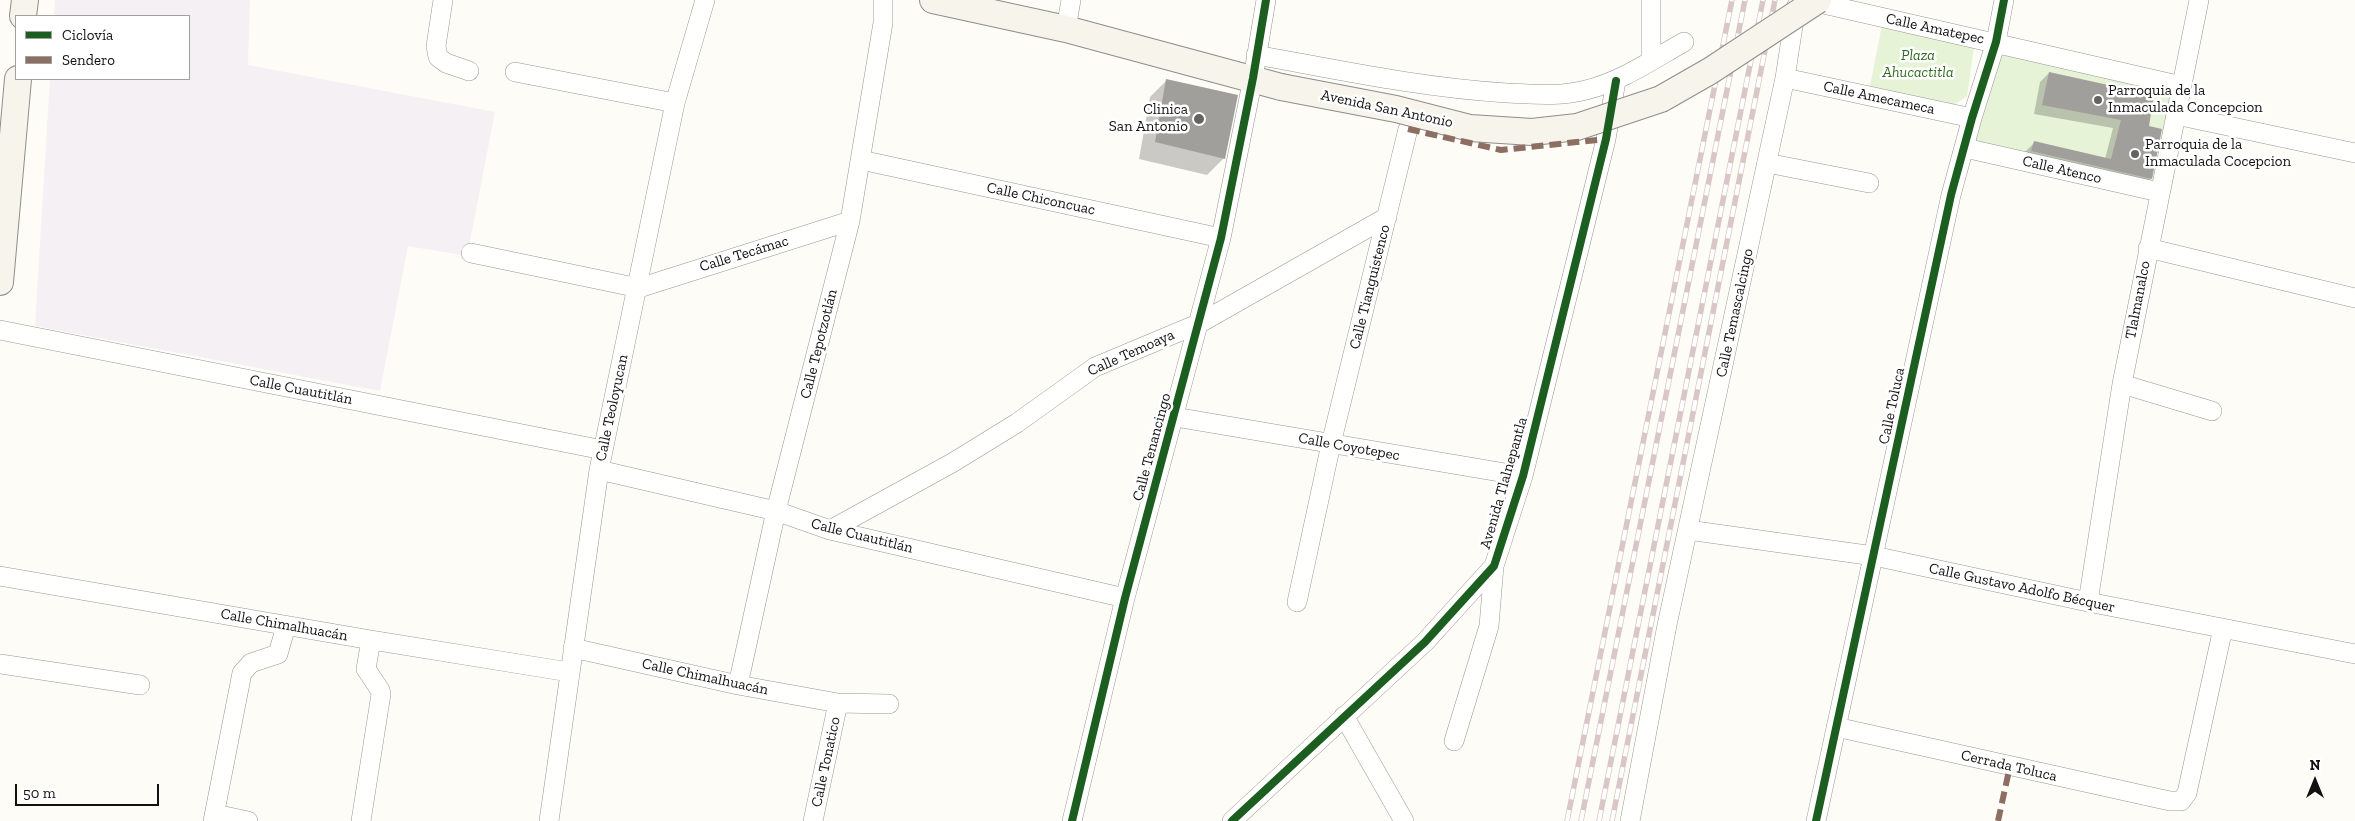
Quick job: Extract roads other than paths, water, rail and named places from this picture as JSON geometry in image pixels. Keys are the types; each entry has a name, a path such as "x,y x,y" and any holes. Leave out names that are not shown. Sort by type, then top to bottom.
{"main road":[{"path":"23,15 25,0"},
{"name":"Avenida San Antonio","path":"933,0 1255,67 1282,87 1396,109 1470,128 1532,132 1577,127 1661,99 1710,71 1818,0"},
{"path":"0,282 18,80"}],"street":[{"path":"442,0 436,46 438,57 446,63 469,71"},
{"name":"Calle Teoloyucan","path":"549,821 599,470 675,103 705,0"},
{"name":"Calle Tepotzotlán","path":"738,685 776,511 850,221 862,160 883,23 883,0"},
{"path":"1066,29 1071,0"},
{"name":"Calle Tenancingo","path":"1072,821 1125,598 1175,417 1221,238 1255,67 1266,0"},
{"path":"1651,0 1651,60"},
{"name":"Calle Temascalcingo","path":"1630,821 1668,625 1785,78 1797,0"},
{"name":"Calle Amatepec","path":"1804,0 1851,4 1996,42 2182,86"},
{"name":"Calle Toluca","path":"1816,821 1951,195 1972,118 1996,42 2004,0"},
{"name":"Tlalmanalco","path":"2088,602 2122,384 2199,0"},
{"name":"Avenida San Antonio","path":"1255,67 1473,91 1550,95 1584,91 1616,81 1684,42"},
{"path":"515,72 675,103"},
{"name":"Calle Amecameca","path":"1785,78 1972,118"},
{"name":"Avenida Tlalnepantla","path":"1235,820 1425,642 1494,566 1523,476 1606,139 1616,81"},
{"path":"2176,115 2355,153"},
{"name":"Calle Tianguistenco","path":"1297,602 1331,444 1408,129"},
{"name":"Calle Atenco","path":"1965,148 2159,192"},
{"name":"Calle Chiconcuac","path":"862,160 1221,238"},
{"path":"1767,163 1869,183"},
{"name":"Calle Temoaya","path":"830,530 952,464 1017,423 1095,367 1200,323 1387,217"},
{"name":"Calle Tecámac","path":"638,288 850,221"},
{"path":"2148,248 2355,298"},
{"path":"471,253 638,288"},
{"name":"Calle Cuautitlán","path":"0,330 603,450"},
{"path":"2122,384 2212,411"},
{"name":"Calle Coyotepec","path":"1175,417 1523,476"},
{"name":"Calle Cuautitlán","path":"599,470 776,511 830,530 1125,598"},
{"name":"Calle Gustavo Adolfo Bécquer","path":"1688,530 1874,556 2088,602 2355,654"},
{"path":"1454,741 1489,626 1494,566"},
{"name":"Calle Chimalhuacán","path":"0,576 286,626 569,672"},
{"path":"248,821 214,817 242,673 251,664 278,654 286,626"},
{"name":"Cerrada Toluca","path":"1836,727 2152,797 2182,801 2188,793 2223,628"},
{"path":"361,821 381,694 366,669 371,640"},
{"name":"Calle Chimalhuacán","path":"573,648 738,685 838,703 889,704"},
{"path":"0,664 140,685"},
{"name":"Calle Tonatico","path":"813,821 838,703"},
{"path":"1344,716 1404,821"}],"railway":[{"path":"1567,821 1732,0"},
{"path":"1581,821 1745,0"},
{"path":"1599,821 1763,0"},
{"path":"1612,821 1775,0"}],"place":[{"name":"Parroquia de la Inmaculada Concepcion","path":"2098,100"},
{"name":"Clinica San Antonio","path":"1199,119"},
{"name":"Parroquia de la Inmaculada Cocepcion","path":"2135,154"}],"park label":[{"name":"Plaza Ahucactitla","path":"1918,64"}]}
